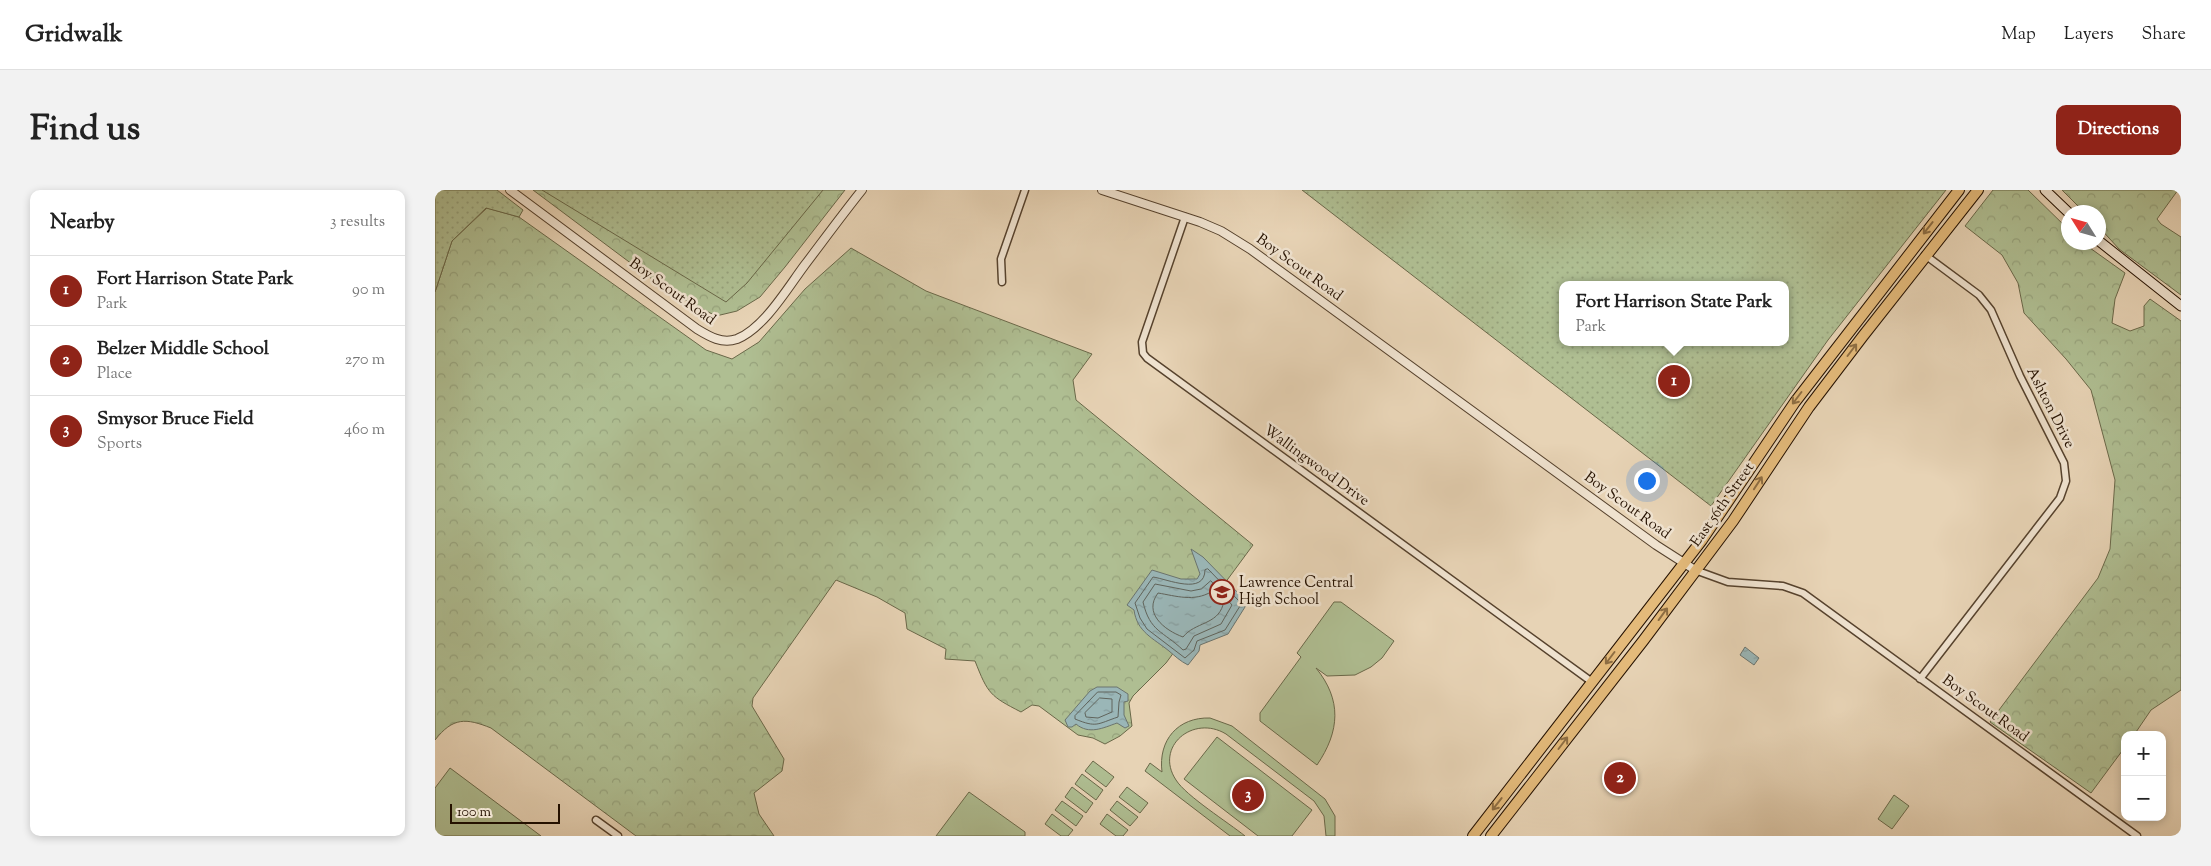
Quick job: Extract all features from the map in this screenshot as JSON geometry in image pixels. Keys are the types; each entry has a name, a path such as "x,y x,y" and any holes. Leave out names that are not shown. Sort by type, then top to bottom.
{"main road":[{"name":"East 56th Street","path":"1473,836 1683,563 1733,496 1795,402 1959,190"},
{"name":"East 56th Street","path":"1491,836 1643,641 1747,501 1809,407 1977,190"},
{"path":"2045,190 2061,205"},
{"path":"2106,247 2181,306"}],"street":[{"name":"Boy Scout Road","path":"510,190 697,329 723,341 745,334 765,316 862,190"},
{"path":"1001,282 1001,260 1025,190"},
{"name":"Boy Scout Road","path":"1101,190 1213,227 1250,249 1683,563 1695,570 1728,582 1783,586 1800,592 2137,836"},
{"name":"Wallingwood Drive","path":"1185,217 1142,342 1143,352 1147,358 1592,682"},
{"name":"Ashton Drive","path":"1920,679 2060,498 2066,477 2063,459 2027,390 1990,308 1979,295 1925,255"},
{"path":"1522,772 1533,781"},
{"path":"596,820 618,836"}],"green space":[{"path":"435,190 497,190 523,210 519,217 486,208 452,241 435,292"},
{"path":"533,190 845,190 760,297 737,311 716,316 668,291"},
{"path":"542,190 823,190 747,283 726,302"},
{"path":"1302,190 1946,190 1828,340 1711,506"},
{"path":"1993,190 2028,190 2061,222 2061,250 2093,250 2125,273 2115,299 2112,323 2130,331 2144,326 2144,306 2150,299 2181,321 2181,690 2151,710 2137,731 2121,731 2121,752 2091,793 1990,722 2098,578 2110,549 2115,480 2091,390 2024,313 2018,283 2002,255 1965,226"},
{"path":"2062,190 2178,190 2157,219 2161,224 2181,237 2181,295 2119,249 2106,235 2106,205 2077,205"},
{"path":"487,208 519,217 706,350 732,359 759,342 805,289 851,248 926,291 1092,354 1073,380 1076,400 1253,545 1166,663 1133,696 1129,703 1132,726 1120,736 1105,744 1093,738 1078,735 1039,706 1032,705 1021,712 996,698 983,681 975,661 945,659 946,649 907,629 905,613 877,597 836,580 753,698 752,706 784,759 782,771 754,793 759,814 774,836 636,836 491,728 467,721 454,723 435,740 435,292 452,241"},
{"path":"1334,602 1341,602 1394,641 1382,658 1371,667 1355,675 1327,676 1316,668 1330,692 1335,716 1330,740 1317,765 1260,721 1260,713 1301,657 1297,653"},
{"path":"1210,718 1232,726 1325,799 1335,816 1335,836 1326,836 1324,816 1314,801 1226,734 1213,729 1201,728 1190,731 1180,737 1173,746 1170,756 1170,768 1176,780 1189,794 1245,836 1230,836 1145,771 1150,763 1162,772 1163,750 1167,741 1180,726 1199,719"},
{"path":"1217,737 1312,810 1292,836 1258,836 1184,779"},
{"path":"1093,761 1114,777 1106,787 1085,771"},
{"path":"450,768 541,836 435,836 435,788"},
{"path":"1082,774 1103,790 1096,800 1075,784"},
{"path":"1072,787 1093,803 1086,813 1065,797"},
{"path":"1127,787 1148,803 1140,813 1119,797"},
{"path":"969,792 1025,832 1025,836 936,836"},
{"path":"1894,795 1909,806 1892,829 1878,819"},
{"path":"1062,801 1083,816 1076,826 1055,810"},
{"path":"1117,801 1138,817 1130,826 1110,810"},
{"path":"1052,814 1073,830 1068,836 1061,836 1045,824"},
{"path":"1107,814 1128,830 1123,836 1116,836 1100,824"}],"water":[{"path":"1191,549 1203,557 1244,599 1245,607 1228,634 1200,645 1199,651 1188,665 1147,634 1138,624 1134,610 1127,605 1152,570 1181,579 1197,579 1200,574"},
{"path":"1745,647 1759,658 1754,665 1740,655"},
{"path":"1097,687 1117,687 1128,694 1128,701 1124,702 1124,715 1129,726 1125,728 1117,723 1091,730 1076,724 1068,727 1065,720 1090,691"}],"place":[{"name":"Fort Harrison State Park","path":"1674,381"},
{"name":"Lawrence Central High School","path":"1222,592"},
{"name":"Belzer Middle School","path":"1620,778"},
{"name":"Smysor Bruce Field","path":"1248,795"}]}
